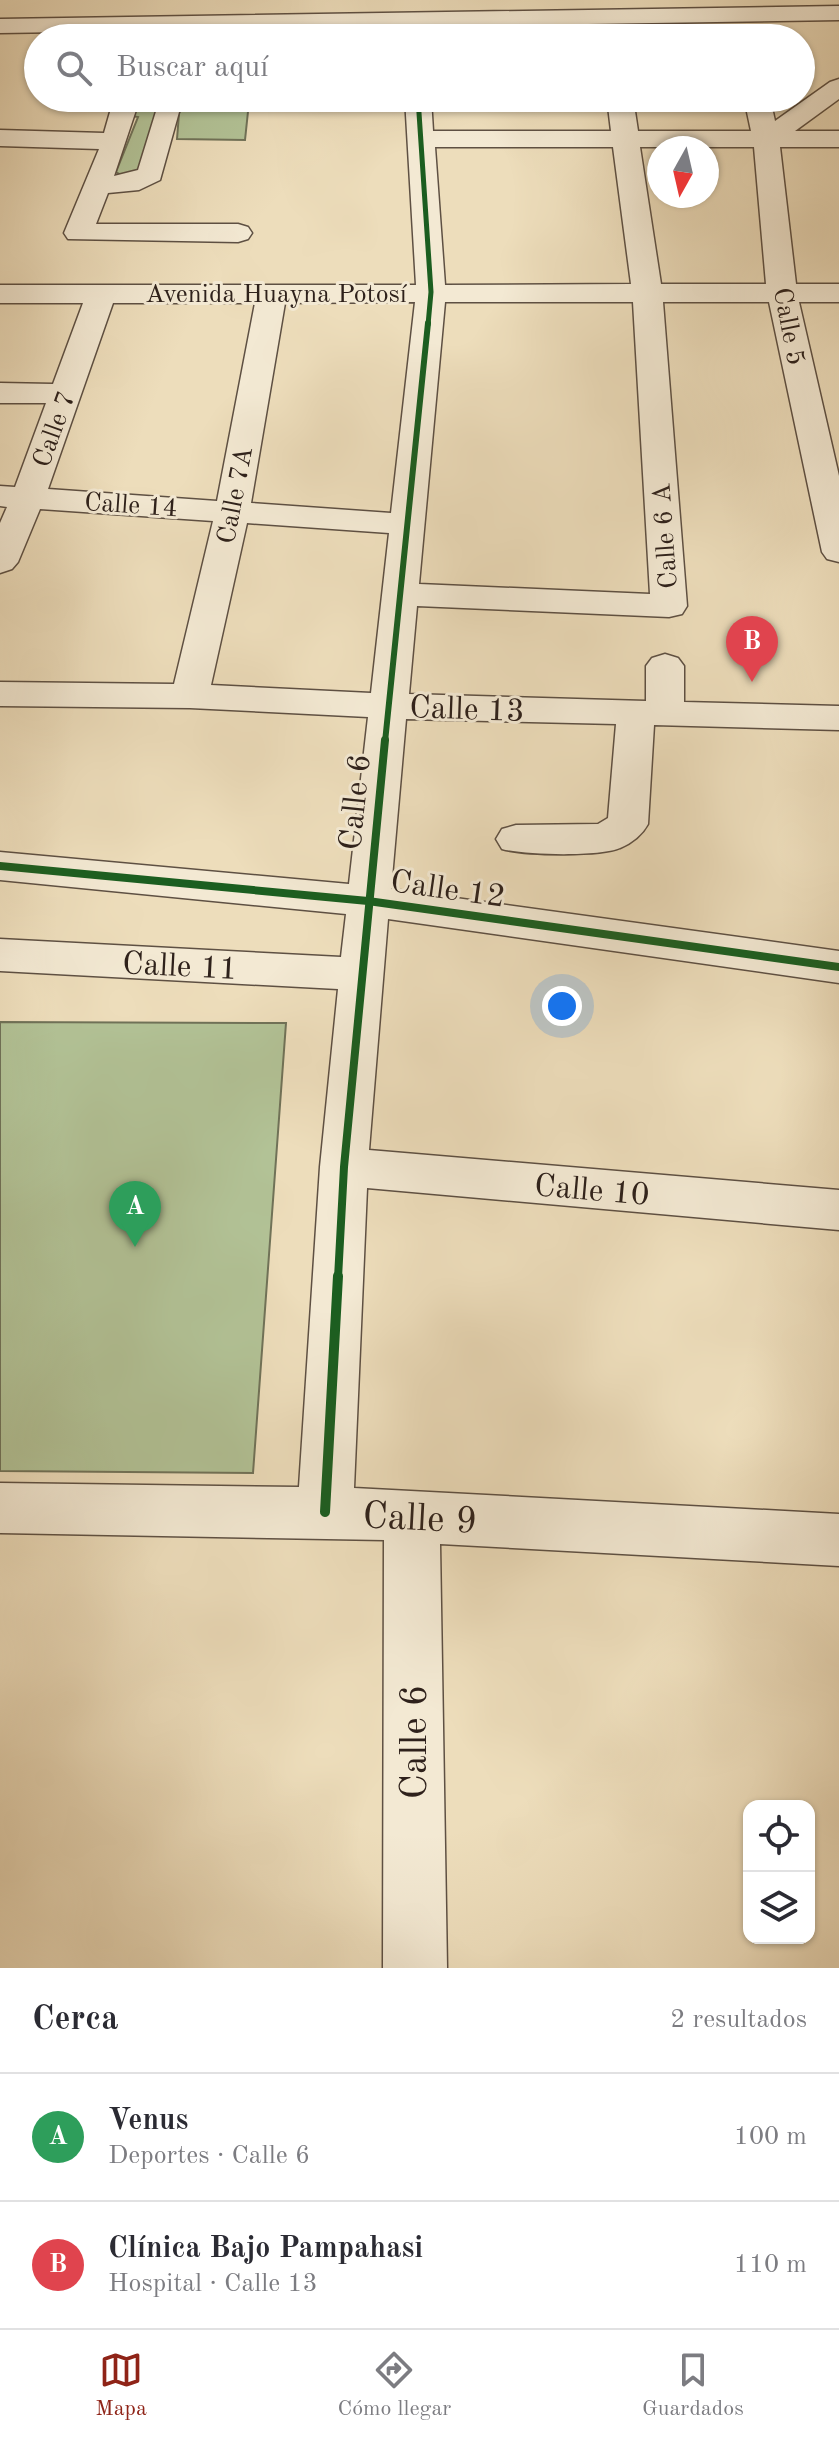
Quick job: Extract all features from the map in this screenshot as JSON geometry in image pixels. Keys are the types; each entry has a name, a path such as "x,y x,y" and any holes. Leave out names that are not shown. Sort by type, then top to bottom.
{"street":[{"path":"0,7 3,0"},
{"path":"445,24 536,8 597,24"},
{"path":"757,24 839,13"},
{"path":"85,24 254,20 326,24"},
{"path":"0,26 24,25"},
{"path":"815,104 839,87"},
{"path":"123,112 115,141 78,233 238,233"},
{"path":"97,185 129,184 150,174 166,112"},
{"name":"Calle 6","path":"325,1512 344,1167 405,524 431,292 419,112"},
{"path":"622,112 647,293"},
{"name":"Calle 5","path":"760,112 782,293 839,552"},
{"path":"765,135 784,127 805,112"},
{"path":"420,139 765,135 839,139"},
{"path":"0,138 115,141"},
{"name":"Calle 7A","path":"190,696 232,512 272,293"},
{"name":"Calle 6 A","path":"400,594 669,606 647,293"},
{"name":"Avenida Huayna Potosí","path":"0,294 839,293"},
{"name":"Calle 7","path":"0,562 14,496 66,394 101,294"},
{"path":"0,393 66,394"},
{"name":"Calle 14","path":"14,496 405,524"},
{"path":"516,839 606,838 628,824 651,713 665,666"},
{"name":"Calle 13","path":"0,694 190,696 388,706 839,718"},
{"name":"Calle 12","path":"0,866 368,901 839,967"},
{"name":"Calle 11","path":"0,955 361,974"},
{"name":"Calle 10","path":"344,1167 839,1210"},
{"name":"Calle 9","path":"0,1508 325,1512 839,1540"},
{"name":"Calle 6","path":"412,1516 415,1968"}],"green space":[{"path":"132,112 167,112 140,172 123,176 116,172 138,117 131,116"},
{"path":"179,112 248,112 245,140 177,139"},
{"path":"0,1022 286,1023 253,1473 0,1471"}],"cycle path":[{"path":"325,1512 344,1167 431,292 419,112"},
{"path":"0,866 368,901 839,967"}],"place":[{"name":"Clínica Bajo Pampahasi","path":"752,682"},
{"name":"Venus","path":"135,1247"}]}
